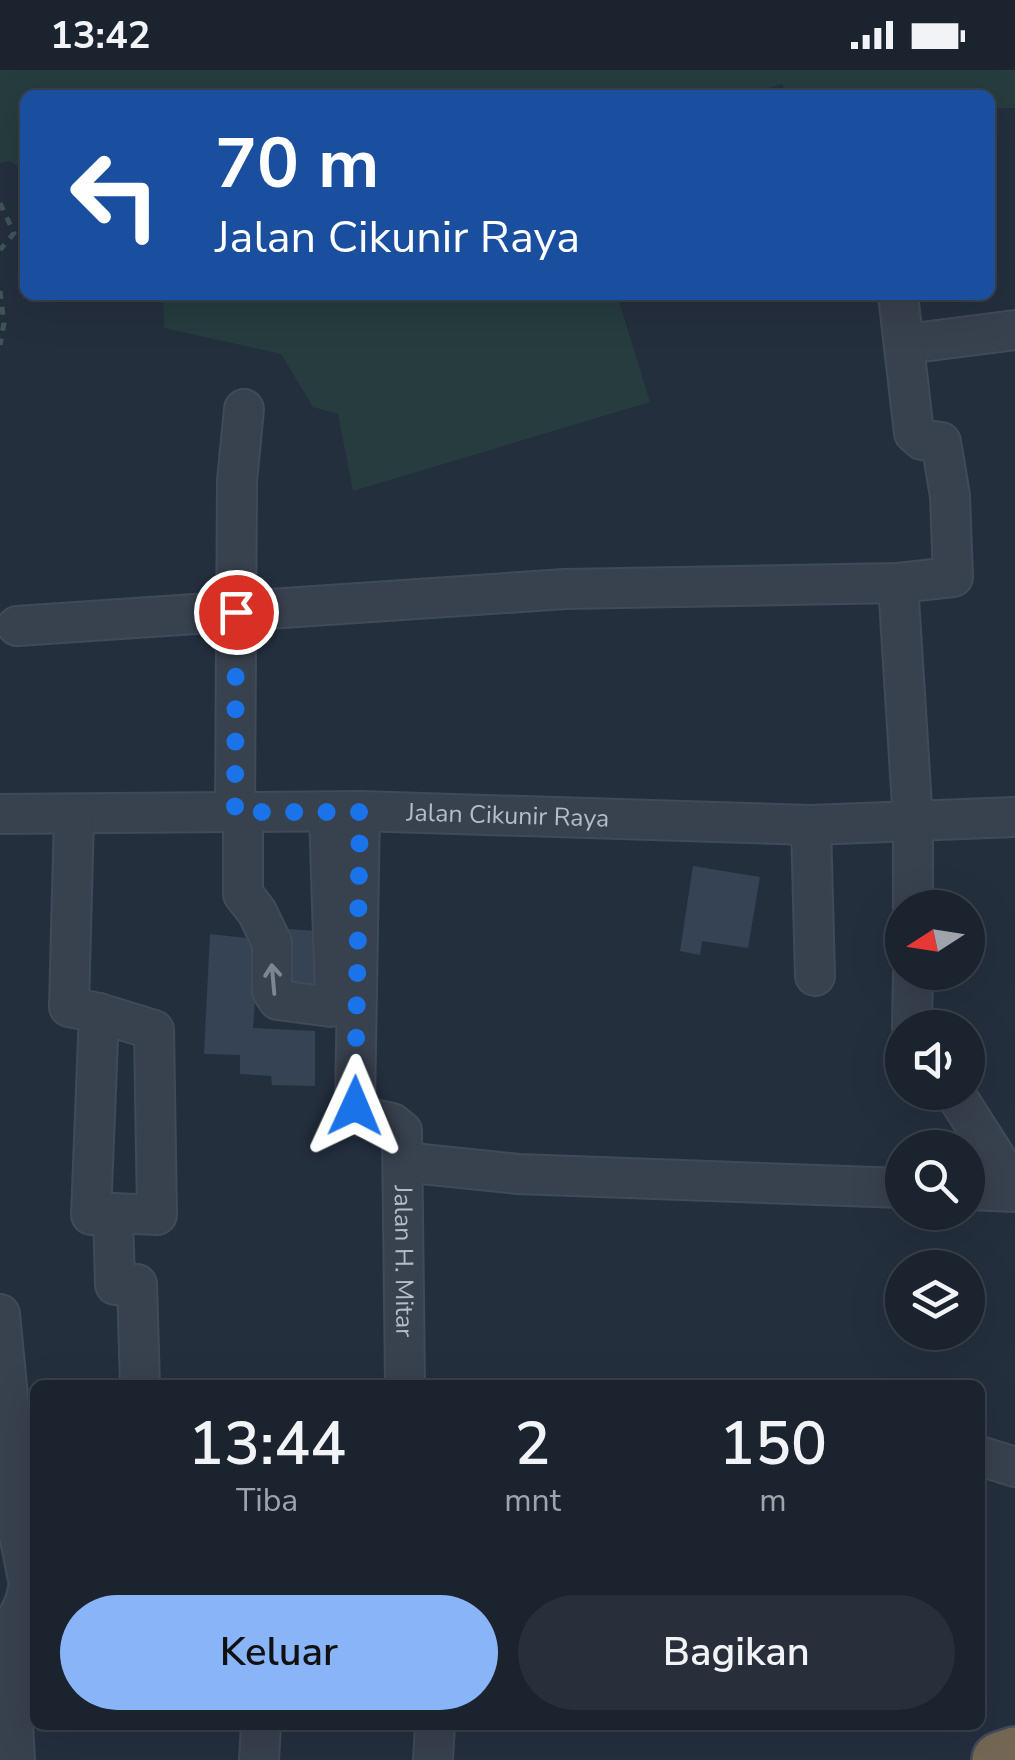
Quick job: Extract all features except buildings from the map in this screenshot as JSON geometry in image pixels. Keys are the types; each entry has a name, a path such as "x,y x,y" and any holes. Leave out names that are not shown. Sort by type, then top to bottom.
{"highway":[{"path":"1000,1760 1015,1756"}],"street":[{"path":"17,626 565,590 898,583 953,576 950,496 941,442 922,440 914,433 899,300"},
{"path":"906,344 1015,330"},
{"path":"244,409 237,481 236,612 243,894 272,943 272,991 278,1000 331,1007 335,998 344,812"},
{"path":"898,583 914,822 913,890"},
{"name":"Jalan Cikunir Raya","path":"0,814 344,812 811,825 1015,817"},
{"name":"Jalan H. Mitar","path":"344,812 355,1106 360,1116 392,1123 402,1131 405,1380"},
{"path":"74,815 69,1007 99,1013 154,1030 157,1216 112,1212 91,1215 99,1013"},
{"path":"811,825 815,976"},
{"path":"965,1110 1015,1190"},
{"path":"403,1162 518,1174 885,1187"},
{"path":"985,1190 1015,1190"},
{"path":"112,1212 115,1284 136,1284 140,1380"},
{"path":"0,1314 17,1478 18,1530 29,1584 14,1624 18,1682 12,1705 14,1760"},
{"path":"985,1458 1015,1467"},
{"path":"259,1760 260,1730"},
{"path":"433,1760 435,1730"}],"path":[{"path":"0,203 14,232 0,250"},
{"path":"0,291 4,323 0,345"}],"green space":[{"path":"0,70 1015,70 1015,108 995,108 995,90 784,90 782,84 761,90 20,90 20,166 9,161 0,163"},
{"path":"163,300 619,300 650,402 353,491 338,414 313,407 281,354 164,328"}],"route":[{"path":"236,612 235,812 360,812 355,1106"}]}
